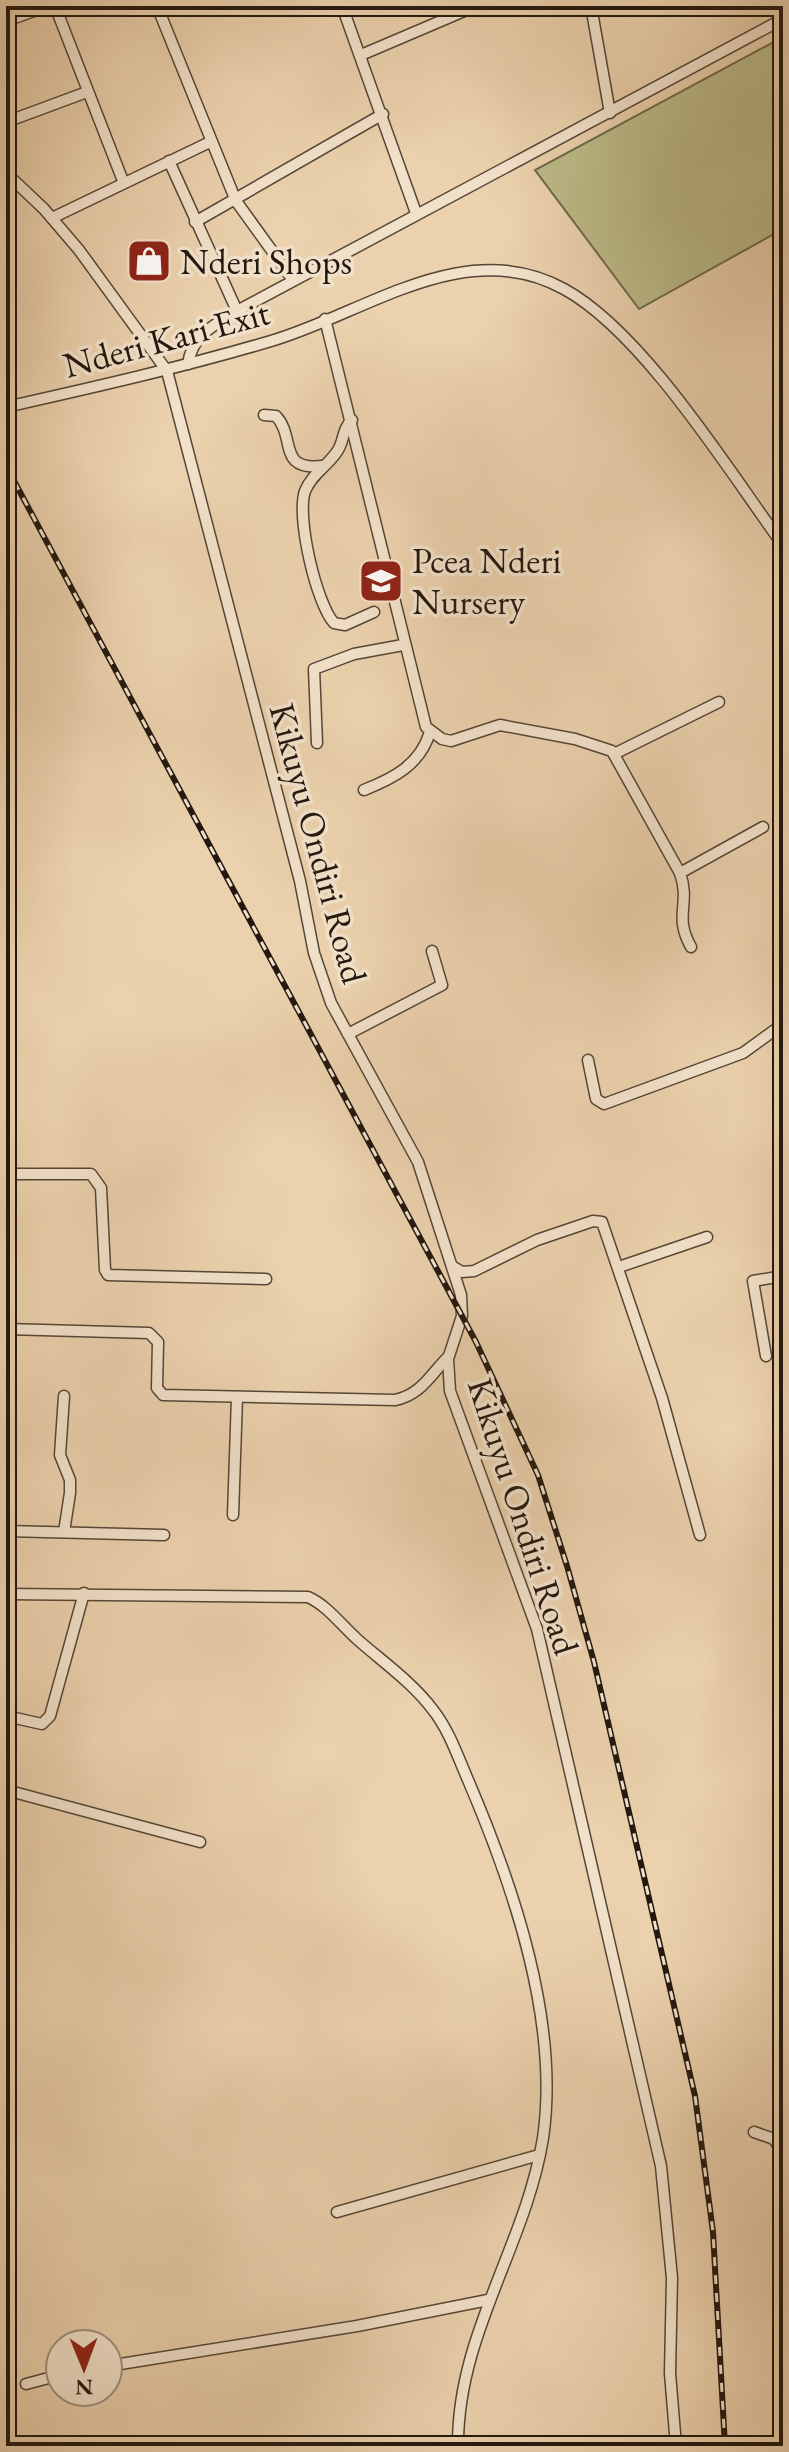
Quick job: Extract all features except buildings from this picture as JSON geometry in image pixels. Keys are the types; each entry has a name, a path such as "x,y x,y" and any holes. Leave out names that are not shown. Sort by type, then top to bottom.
{"street":[{"path":"157,6 236,201 293,280"},
{"path":"342,6 416,213"},
{"path":"361,55 476,6"},
{"path":"591,6 610,113"},
{"path":"6,21 56,7 123,181"},
{"path":"188,364 193,345 200,336 237,311 783,19"},
{"path":"6,122 87,92"},
{"path":"195,222 383,114"},
{"path":"52,218 123,181 210,142"},
{"path":"169,161 237,311"},
{"name":"Kikuyu Ondiri Road","path":"6,173 52,218 167,371 298,871 314,953 331,1003 409,1144 430,1193 452,1266 463,1305 448,1357 450,1391 537,1629 661,2166 672,2278 670,2373 676,2446"},
{"name":"Nderi Kari Exit","path":"6,407 167,371 273,341 416,282 450,275 504,271 559,286 604,318 653,371 783,545"},
{"path":"325,319 424,722 430,732 451,741 500,725 575,739 614,754 680,873 685,894 680,926 691,947"},
{"path":"264,415 276,416 282,422 289,451 296,461 304,467 322,466"},
{"path":"352,420 343,430 337,452 322,466 307,488 303,502 313,577 323,607 334,623 345,625 374,612"},
{"path":"317,743 314,669 354,654 403,645"},
{"path":"614,754 719,702"},
{"path":"364,790 387,781 411,764 426,746 430,732"},
{"path":"680,873 763,827"},
{"path":"348,1034 442,985 432,951"},
{"path":"588,1060 596,1099 604,1104 743,1053 783,1024"},
{"path":"6,1174 91,1174 101,1188 105,1270 108,1275 266,1279"},
{"path":"452,1266 462,1272 474,1271 537,1240 598,1220 604,1225 662,1398 700,1535"},
{"path":"619,1267 707,1237"},
{"path":"766,1356 753,1281 783,1276"},
{"path":"6,1329 149,1333 158,1342 159,1394 409,1397 448,1357"},
{"path":"64,1396 60,1455 70,1480 70,1493 64,1532"},
{"path":"233,1515 237,1397"},
{"path":"6,1531 164,1535"},
{"path":"6,1716 42,1724 50,1716 84,1593"},
{"path":"6,1594 308,1597 329,1610 434,1711 498,1852 534,1982 545,2068 544,2121 539,2155 526,2207 488,2300 463,2389 458,2446"},
{"path":"6,1790 200,1842"},
{"path":"754,2132 774,2139 783,2154"},
{"path":"337,2212 539,2155"},
{"path":"124,2363 357,2326 488,2300"},
{"path":"26,2384 44,2379"}],"shaded area":[{"path":"783,37 783,229 639,309 535,170"}],"railway":[{"path":"6,466 476,1342 538,1475 594,1662 695,2096 713,2232 725,2446"}],"place":[{"name":"Nderi Shops","path":"149,261"},
{"name":"Pcea Nderi Nursery","path":"381,581"}]}
